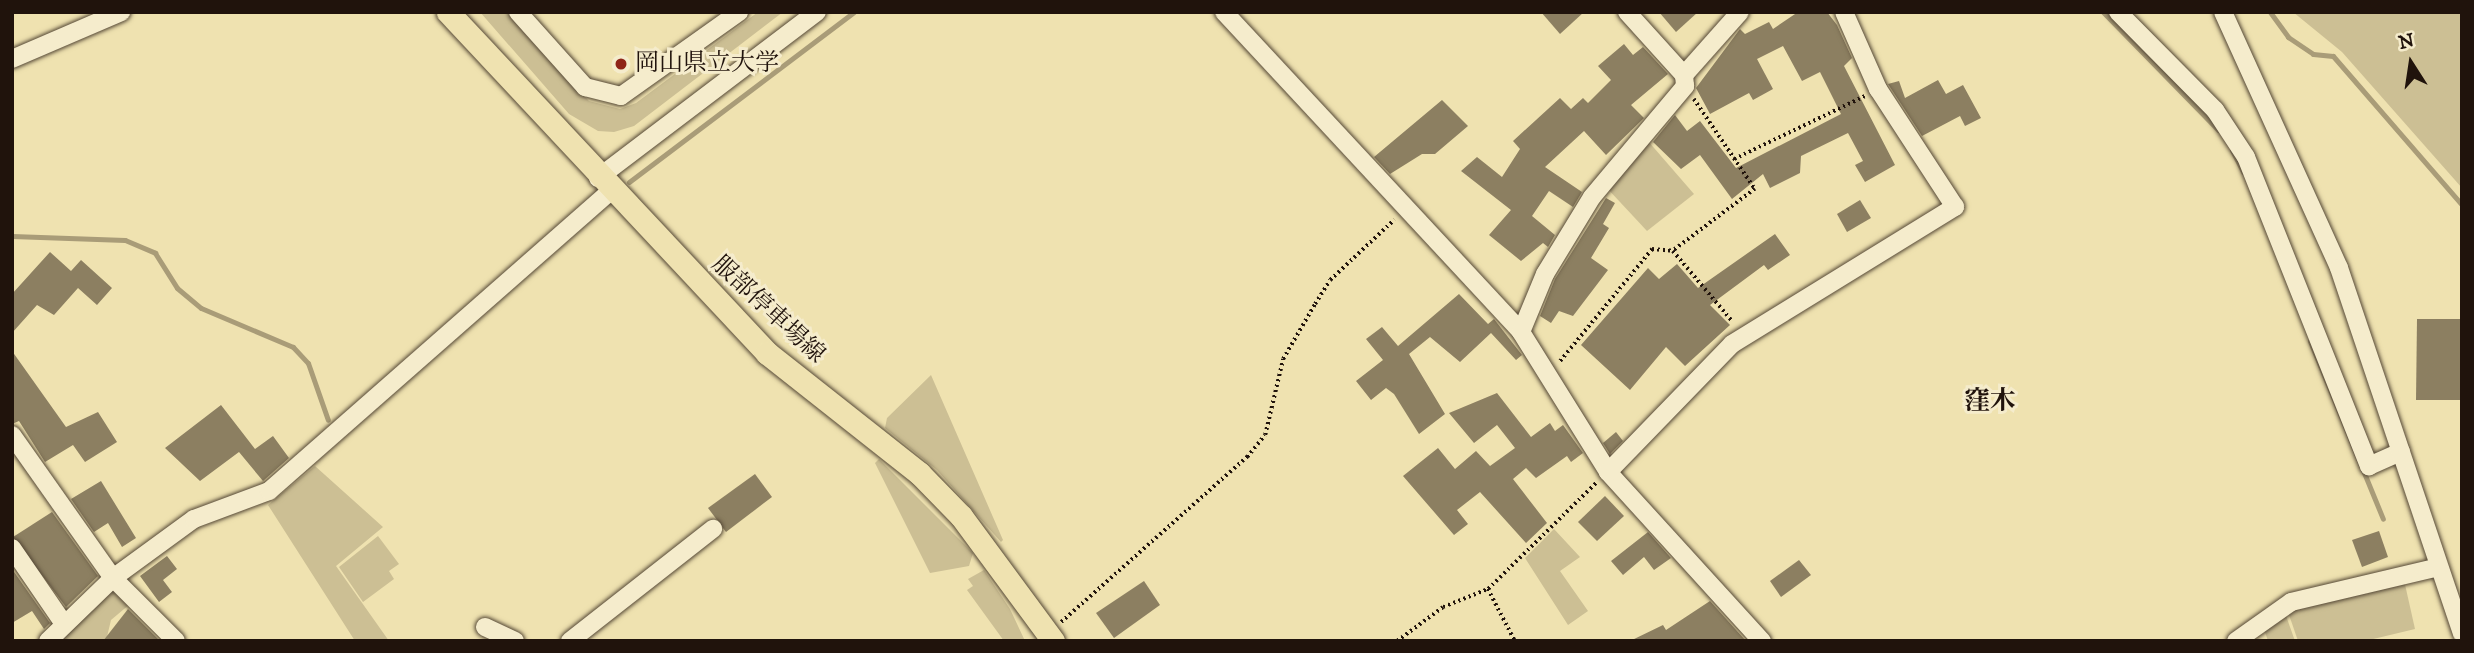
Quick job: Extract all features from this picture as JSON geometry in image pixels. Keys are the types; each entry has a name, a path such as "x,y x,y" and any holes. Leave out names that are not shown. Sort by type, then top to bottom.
{"main road":[{"name":"服部停車場線","path":"448,12 604,184 767,353 936,490 997,559 1051,636"}],"street":[{"path":"12,59 121,12"},
{"path":"518,12 585,87 621,96 739,12"},
{"path":"48,641 113,578 194,519 269,491 604,184 817,12"},
{"path":"1224,12 1403,212 1521,332 1608,471 1762,641"},
{"path":"1627,12 1684,80"},
{"path":"1521,332 1545,274 1592,197 1740,12"},
{"path":"1608,471 1745,335 1955,207 1878,89 1844,12"},
{"path":"2118,12 2215,110 2246,158 2369,466 2402,452"},
{"path":"2223,12 2339,268 2462,634"},
{"path":"12,435 113,578 176,641"},
{"path":"570,641 713,529"},
{"path":"12,548 64,624"},
{"path":"2235,641 2291,602 2439,567"},
{"path":"485,627 515,641"}],"path":[{"path":"1548,376 1652,249 1673,251 1755,189 1684,80"},
{"path":"1734,159 1878,89"},
{"path":"1051,636 1247,457 1265,435 1283,359 1315,304 1331,280 1403,212"},
{"path":"1673,251 1745,335"},
{"path":"1397,641 1443,607 1488,589 1608,471"},
{"path":"1488,589 1515,641"}],"shaded area":[{"path":"480,12 506,12 589,101 620,109 636,103 758,12 783,12 634,126 614,132 598,131 569,114"},
{"path":"2293,12 2462,12 2462,188 2342,52"},
{"path":"1648,141 1694,194 1647,231 1606,187"},
{"path":"931,375 1003,540 1001,542 937,470 885,428 887,418"},
{"path":"879,459 973,553 969,566 930,573 875,463"},
{"path":"315,466 383,527 336,566 389,641 355,641 268,505"},
{"path":"1554,529 1580,557 1560,571 1588,611 1568,625 1525,558"},
{"path":"378,536 399,564 389,571 394,579 363,602 339,567"},
{"path":"984,570 1010,609 1025,641 1004,641 967,590 973,586 968,579"},
{"path":"2404,580 2415,629 2365,641 2298,641 2287,609"},
{"path":"111,587 130,604 111,620 106,641 56,641"},
{"path":"2284,610 2295,641 2268,641 2262,623"}],"building":[{"path":"1541,12 1584,12 1560,34"},
{"path":"1659,12 1698,12 1676,32"},
{"path":"1798,12 1827,12 1837,25 1852,58 1844,66 1895,165 1865,182 1855,165 1863,161 1848,133 1801,156 1800,173 1770,188 1763,174 1732,199 1700,155 1681,169 1653,142 1675,115 1687,131 1700,121 1736,168 1841,114 1820,72 1802,81 1783,46 1757,59 1773,89 1753,100 1749,93 1710,114 1696,88 1740,29 1745,34 1769,22 1773,29"},
{"path":"1624,44 1633,55 1643,47 1668,74 1631,105 1644,118 1606,155 1584,131 1545,167 1582,192 1573,207 1549,191 1532,216 1555,235 1548,247 1543,243 1521,261 1489,235 1511,210 1461,171 1477,157 1502,177 1520,149 1513,141 1560,98 1571,109 1583,98 1588,103 1611,80 1598,66"},
{"path":"1938,80 1946,94 1963,85 1981,118 1965,126 1960,116 1922,136 1888,84 1899,81 1905,98"},
{"path":"1442,100 1468,126 1435,154 1422,154 1390,174 1374,157"},
{"path":"1606,198 1615,203 1603,224 1609,228 1591,258 1608,270 1573,316 1559,311 1551,323 1540,316 1555,279"},
{"path":"1860,200 1871,218 1847,232 1837,214"},
{"path":"1775,234 1790,255 1768,270 1764,265 1710,305 1730,325 1685,366 1666,347 1630,390 1581,345 1648,268 1659,279 1677,264 1698,288"},
{"path":"50,252 71,271 81,260 112,288 97,305 78,288 54,315 37,305 12,333 12,294"},
{"path":"1459,294 1488,324 1494,319 1522,355 1516,360 1491,333 1460,362 1430,337 1409,354 1445,414 1419,434 1394,394 1386,388 1371,400 1356,381 1383,360 1366,339 1382,327 1398,346"},
{"path":"2417,319 2462,319 2462,400 2416,400"},
{"path":"12,351 66,427 98,412 117,442 85,462 73,445 45,462 19,421 12,424"},
{"path":"1497,393 1531,437 1550,423 1555,431 1563,425 1583,453 1571,462 1567,456 1536,478 1526,468 1513,479 1547,523 1526,543 1480,492 1457,510 1468,524 1454,535 1403,476 1438,448 1455,469 1476,451 1490,466 1515,448 1497,425 1474,443 1449,413"},
{"path":"221,405 255,449 273,436 289,458 263,481 239,452 200,481 165,448"},
{"path":"1616,432 1623,441 1610,454 1603,443"},
{"path":"755,474 772,497 726,532 708,508"},
{"path":"101,481 136,538 122,547 108,523 94,532 71,499"},
{"path":"1605,496 1624,516 1597,541 1578,522"},
{"path":"52,512 98,576 66,607 13,537"},
{"path":"2379,531 2388,557 2362,567 2352,540"},
{"path":"1648,532 1671,558 1654,570 1644,557 1623,575 1611,561"},
{"path":"167,556 177,569 163,580 172,592 159,602 140,576"},
{"path":"1799,560 1811,575 1781,597 1770,581"},
{"path":"12,569 50,623 44,629 32,611 12,623"},
{"path":"1144,581 1160,605 1114,638 1096,613"},
{"path":"1710,601 1746,641 1630,641 1663,625 1666,630"},
{"path":"128,609 160,641 103,641"}],"waterway":[{"path":"629,182 854,12"},
{"path":"2103,12 2218,130"},
{"path":"2270,12 2288,37 2313,54 2333,56 2462,205"},
{"path":"2232,150 2243,172"},
{"path":"12,236 125,240 155,253 177,288 201,308 293,347 308,363 328,420"},
{"path":"2310,341 2383,519"}],"place":[{"name":"岡山県立大学","path":"621,64"}],"district":[{"name":"窪木","path":"1990,402"}]}
